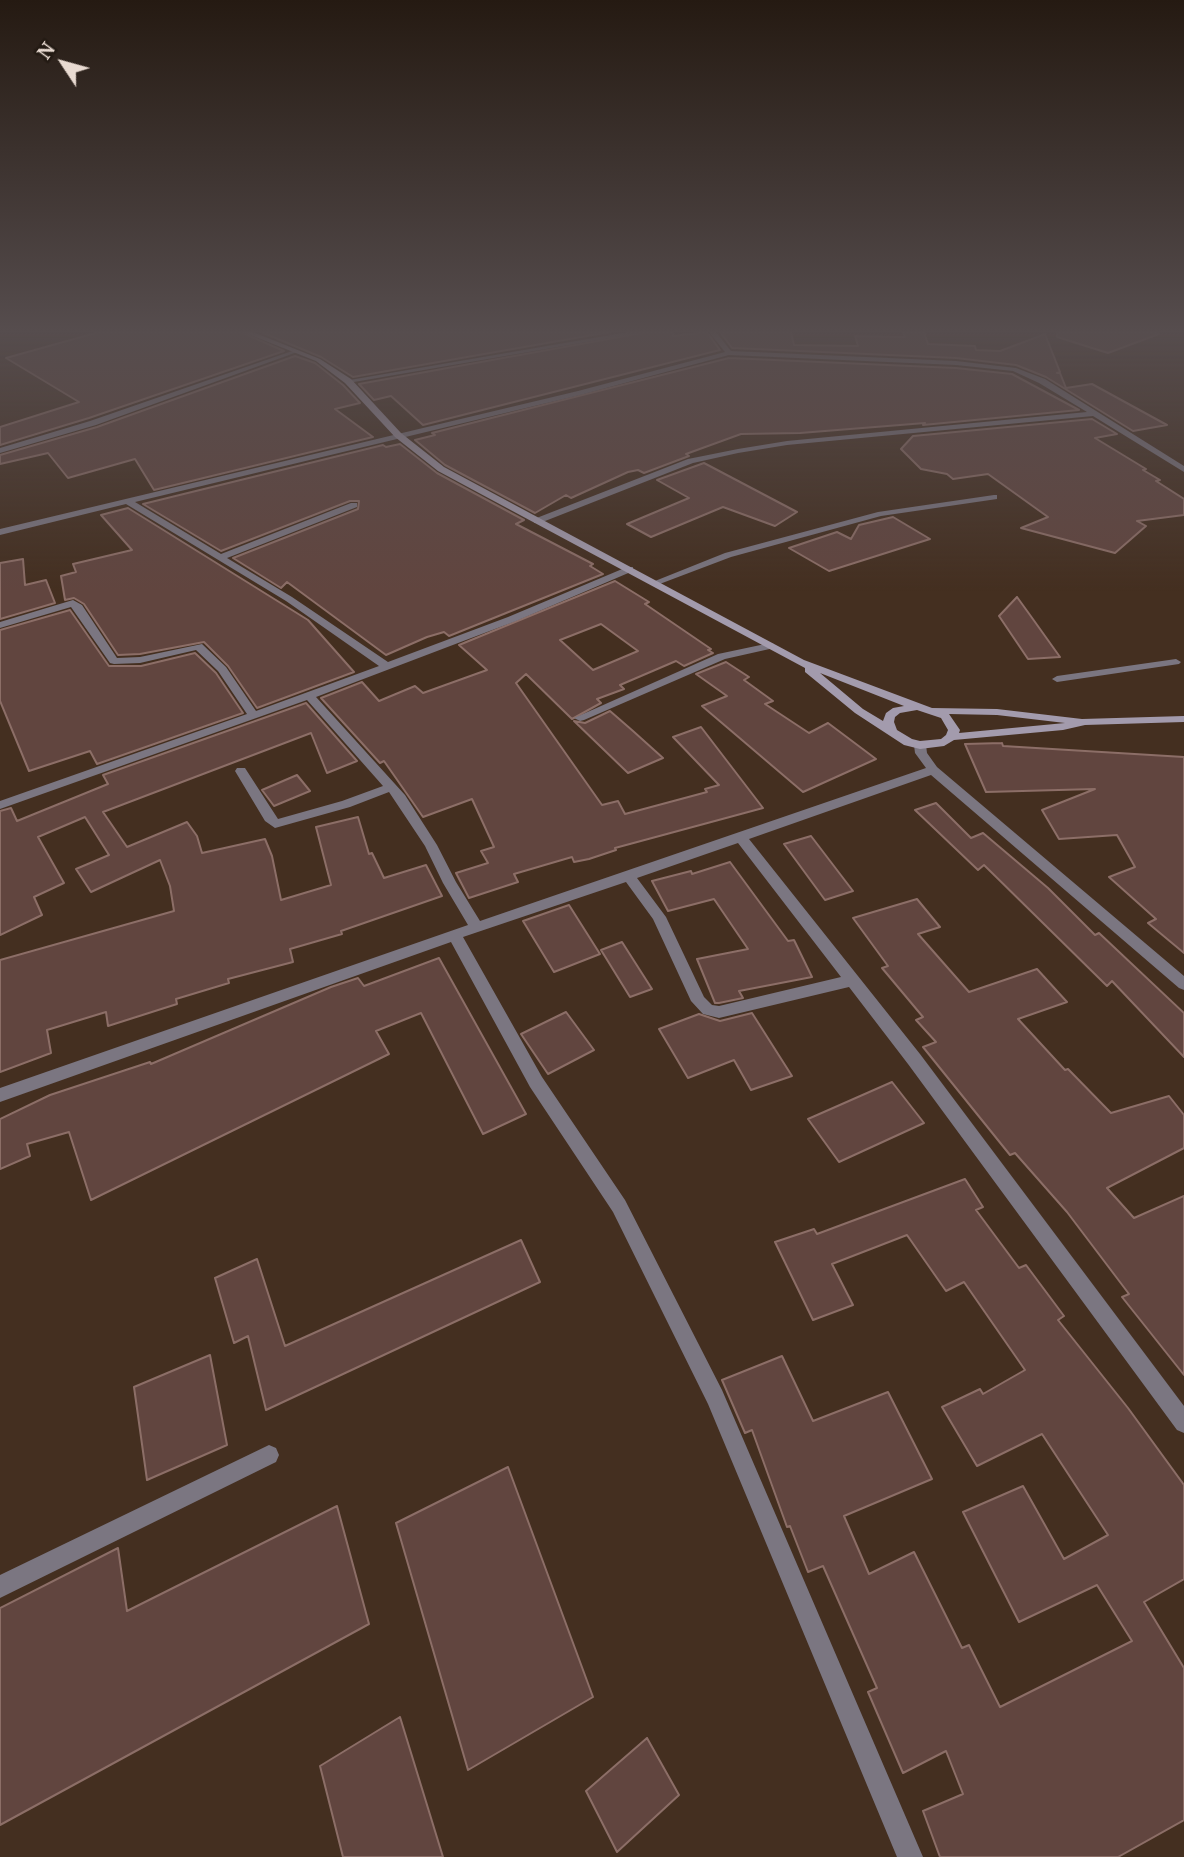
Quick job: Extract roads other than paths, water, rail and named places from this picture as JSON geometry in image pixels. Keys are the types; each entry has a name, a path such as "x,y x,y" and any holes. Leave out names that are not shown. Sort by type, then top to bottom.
{"street":[{"path":"0,451 108,419"},
{"path":"383,419 398,435 441,469 537,521 800,662 918,707 1054,717 1085,722 1184,719"},
{"path":"0,532 469,419"},
{"path":"537,521 691,461 738,451 787,443 1046,419"},
{"path":"1102,419 1184,470"},
{"path":"128,502 299,605 386,666"},
{"path":"219,558 355,505"},
{"path":"0,805 309,696 512,619 630,569"},
{"path":"0,625 73,603 114,661 140,660 198,646 222,669 254,716"},
{"path":"580,718 722,656 770,646"},
{"path":"800,662 859,711 908,742 920,745 944,742 951,737 1063,727 1085,722"},
{"path":"309,696 392,787 431,845 477,927"},
{"path":"891,730 888,722 890,715 897,710 918,707"},
{"path":"935,710 951,723 954,730 951,737"},
{"path":"920,745 921,752 933,770 1184,984"},
{"path":"0,1095 933,770"},
{"path":"241,771 275,824 346,804 392,787"},
{"path":"740,837 853,980 1184,1423"},
{"path":"628,875 659,917 698,1001 708,1010 719,1012 853,980"},
{"path":"456,936 536,1082 619,1206 715,1397 910,1857"},
{"path":"0,1587 270,1455"}],"lane":[{"path":"654,583 728,555 881,514 994,497"},
{"path":"1056,679 1181,661"}]}
